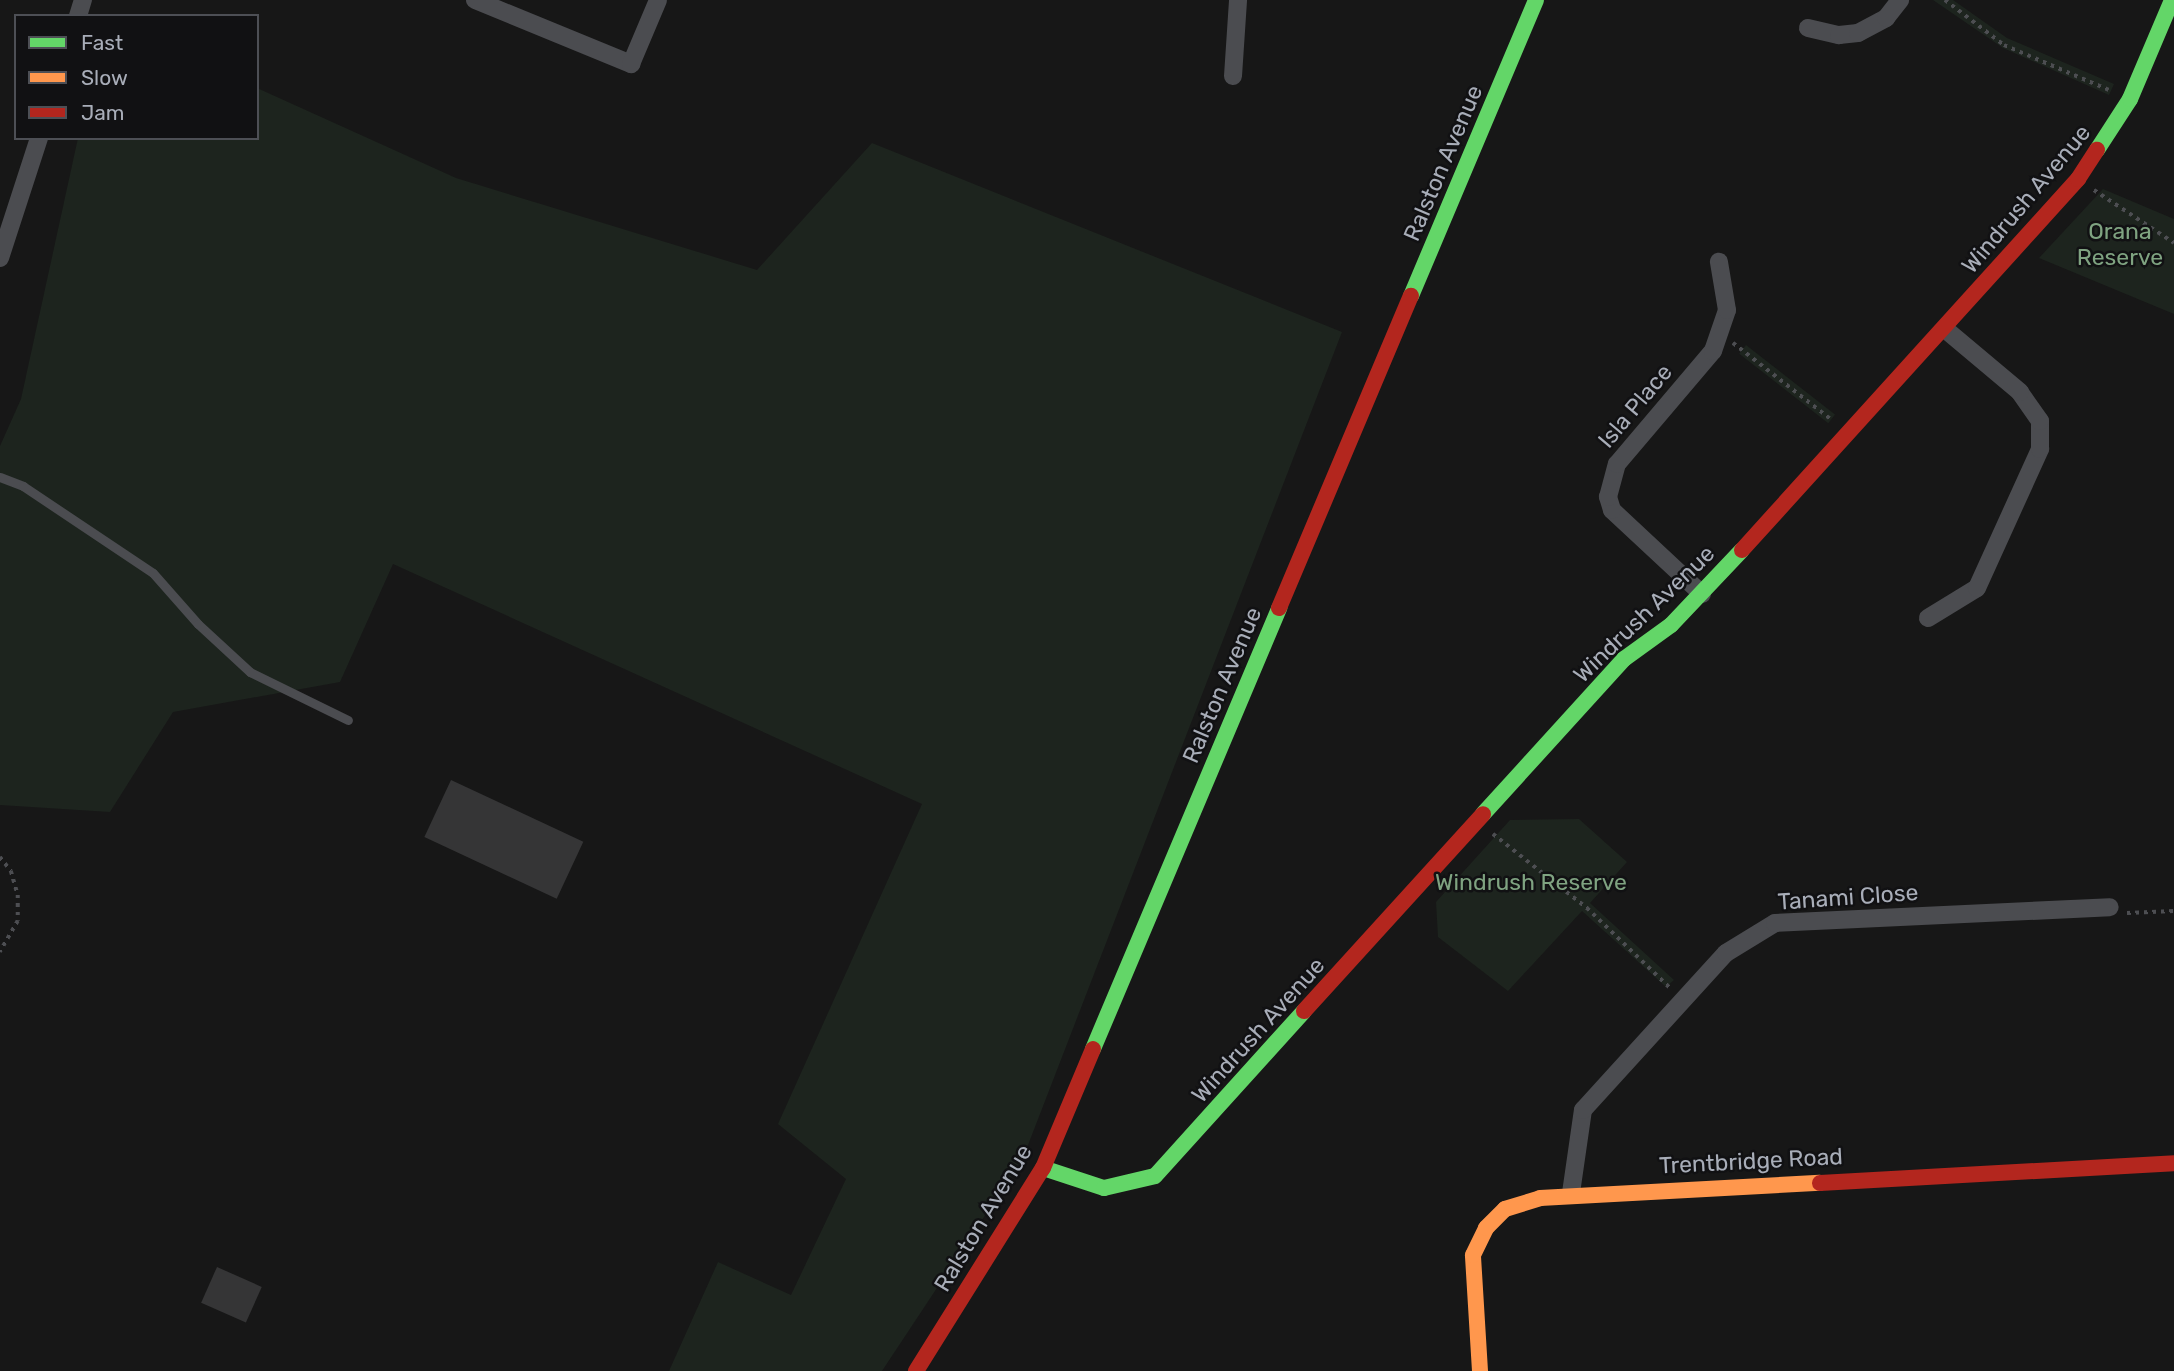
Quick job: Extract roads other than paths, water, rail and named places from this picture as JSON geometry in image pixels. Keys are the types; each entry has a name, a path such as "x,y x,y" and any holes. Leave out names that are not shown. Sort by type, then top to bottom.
{"street":[{"path":"475,0 631,64 659,0"},
{"path":"1233,76 1238,0"},
{"name":"Ralston Avenue","path":"916,1371 1043,1168 1536,0"},
{"path":"1808,28 1839,35 1858,33 1886,18 1900,0"},
{"name":"Windrush Avenue","path":"1043,1168 1104,1188 1155,1176 1624,659 1671,625 1702,594 1945,329 2078,179 2130,99 2172,0"},
{"path":"0,258 38,140"},
{"name":"Isla Place","path":"1702,594 1612,510 1609,484 1617,464 1698,371 1719,334 1727,310 1719,262"},
{"path":"1928,618 1977,588 2040,449 2040,421 2020,392 1945,329"},
{"name":"Tanami Close","path":"1571,1193 1583,1110 1726,953 1775,923 2110,907"},
{"name":"Trentbridge Road","path":"1480,1371 1473,1255 1486,1228 1505,1209 1571,1193 2174,1163"}],"lane":[{"path":"0,477 23,486 153,573 198,624 250,671 348,720"}],"park label":[{"name":"Orana Reserve","path":"2120,244"},
{"name":"Windrush Reserve","path":"1531,882"}]}
